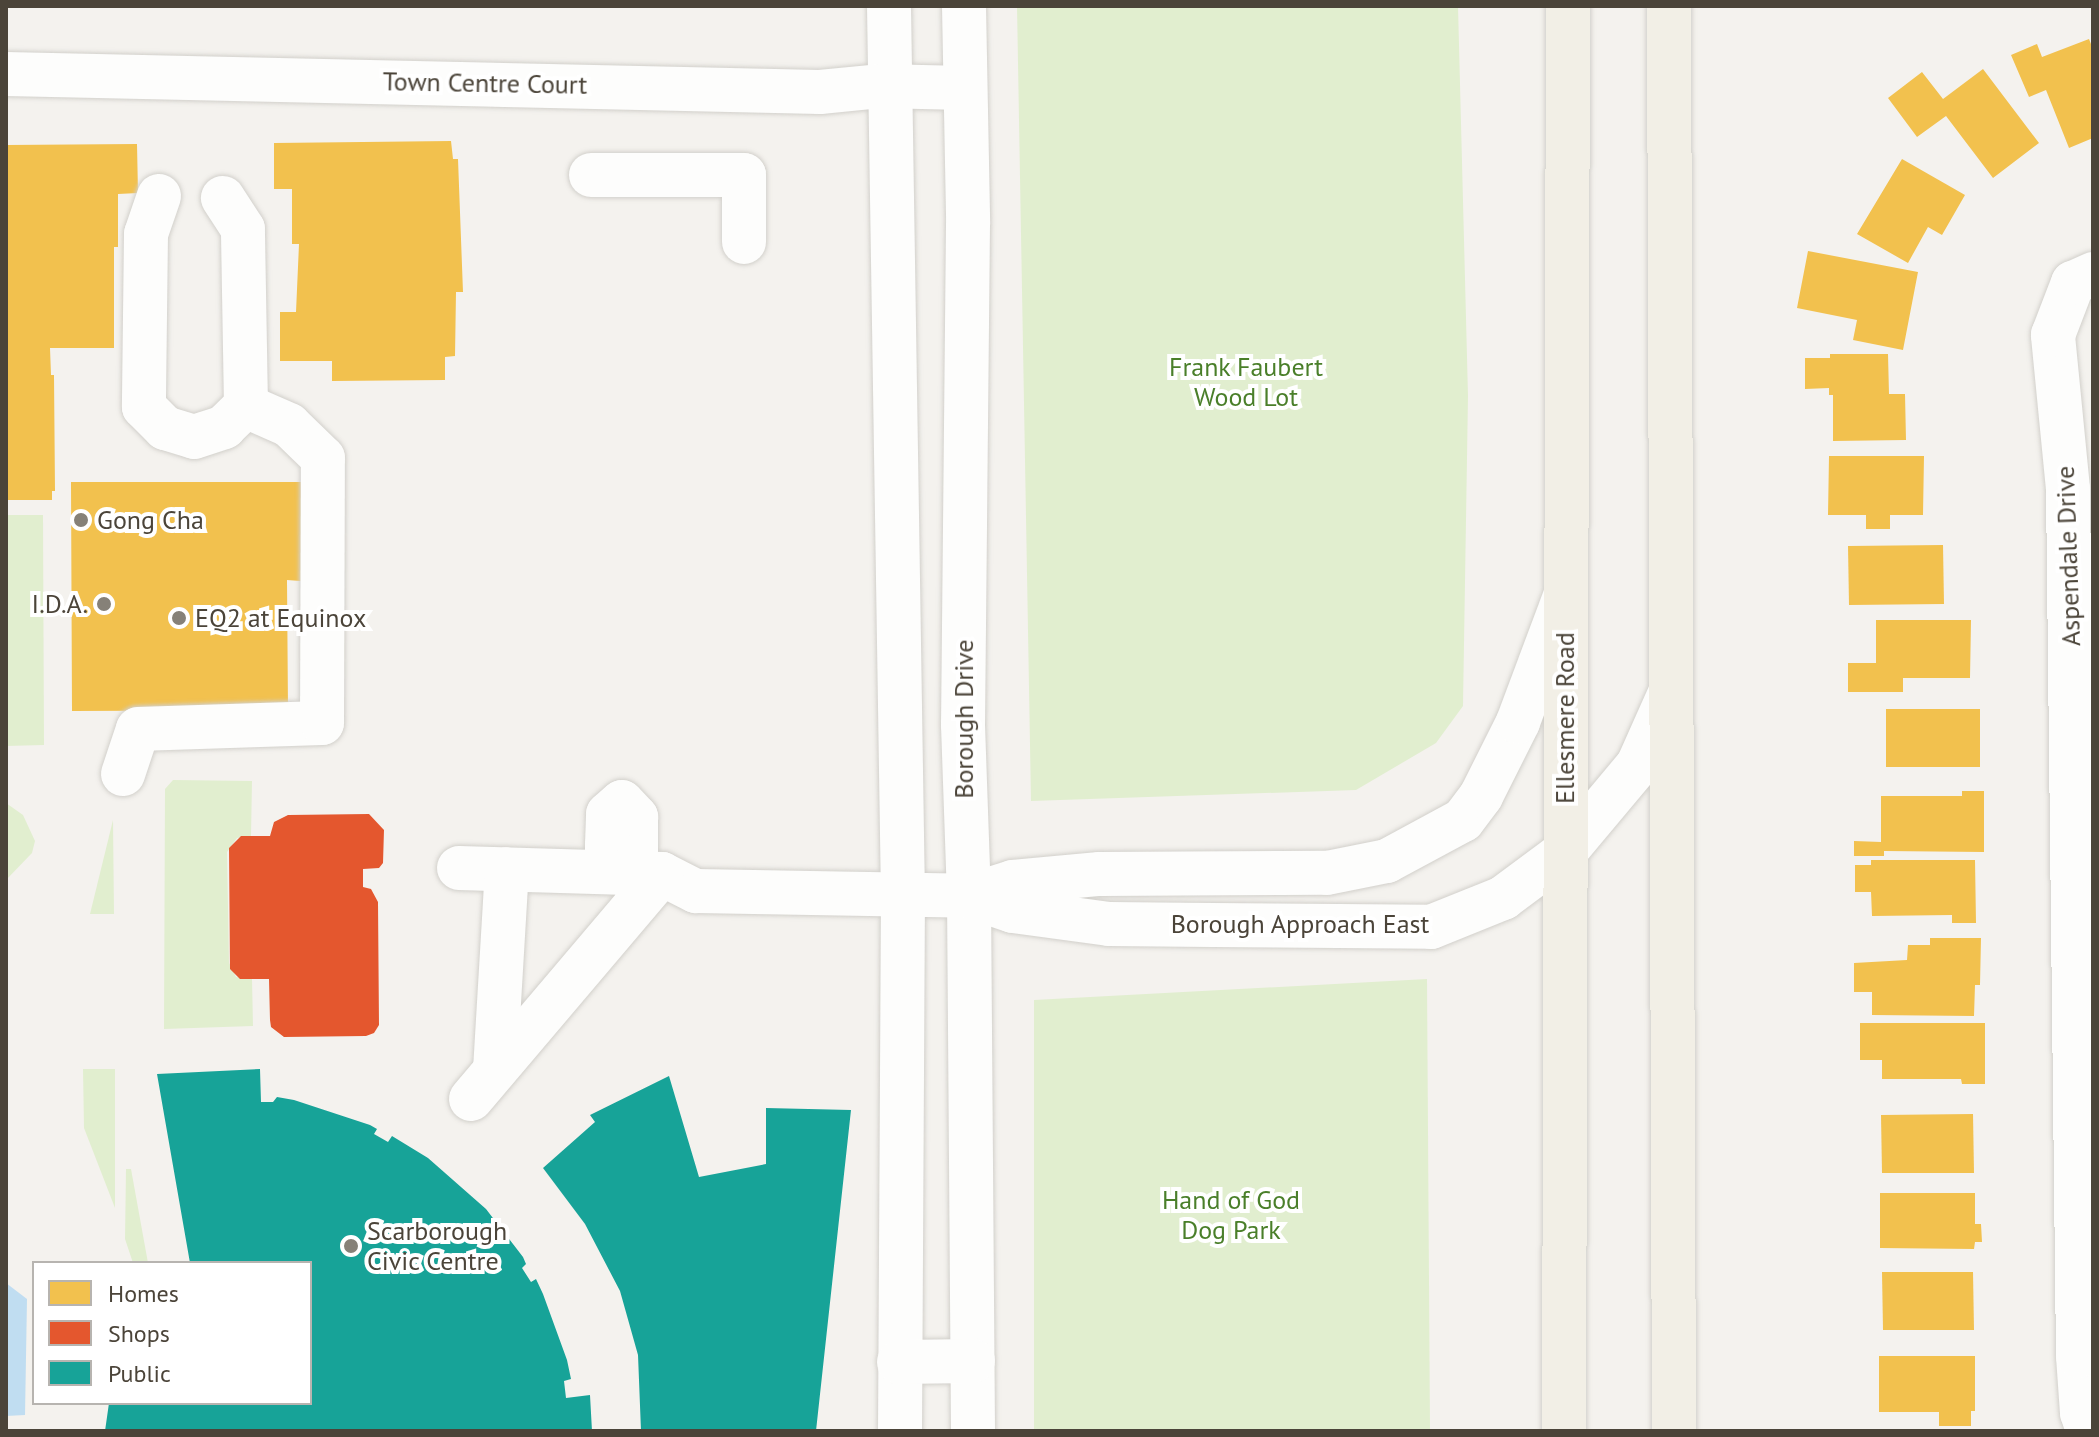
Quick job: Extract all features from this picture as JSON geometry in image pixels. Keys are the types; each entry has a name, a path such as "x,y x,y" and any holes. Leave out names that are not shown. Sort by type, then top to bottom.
{"main road":[{"name":"Ellesmere Road","path":"1564,1431 1568,6"},
{"path":"1669,6 1674,1431"}],"street":[{"path":"889,6 903,895 900,1431"},
{"name":"Borough Drive","path":"964,6 968,240 963,725 969,896 973,1431"},
{"name":"Town Centre Court","path":"6,74 820,92 889,86 964,88"},
{"path":"591,175 744,175 744,242"},
{"path":"159,196 146,234 144,407 165,428 194,437 224,427 246,406 243,229 223,198"},
{"name":"Aspendale Drive","path":"2088,1431 2082,1413 2078,1356 2084,941 2068,489 2053,335 2073,283 2093,274"},
{"path":"123,774 138,729 322,723 323,458 289,425 246,406"},
{"name":"Borough Approach East","path":"641,874 696,891 969,896 1028,880 1100,874 1327,873 1387,861 1463,820 1481,796 1518,722 1565,596"},
{"name":"Borough Approach East","path":"969,896 1013,911 1109,924 1431,927 1503,898 1566,851 1638,765 1671,691"},
{"path":"459,868 641,874"},
{"path":"507,869 483,1084 641,874"},
{"path":"899,1362 973,1361"}],"green space":[{"name":"Frank Faubert Wood Lot","path":"1017,6 1458,6 1468,396 1463,706 1436,743 1356,790 1031,801"},
{"path":"6,515 43,515 44,745 6,746"},
{"path":"173,780 252,781 251,836 237,838 227,852 229,963 236,977 252,979 253,1026 164,1029 165,789"},
{"path":"6,803 23,815 35,841 32,853 6,880"},
{"path":"113,820 114,914 90,914"},
{"name":"Hand of God Dog Park","path":"1427,979 1430,1431 1034,1431 1034,1000"},
{"path":"83,1069 115,1069 115,1208 84,1128"},
{"path":"126,1169 131,1169 148,1261 132,1261 125,1239"}],"water":[{"path":"6,1283 27,1299 25,1415 6,1416"}],"building: Homes":[{"path":"2089,39 2093,49 2093,138 2069,148 2046,90 2029,97 2011,55 2037,44 2042,57"},
{"path":"1983,69 2039,143 1993,178 1946,116 1917,137 1888,98 1922,72 1943,99"},
{"path":"451,141 453,159 458,159 463,292 456,292 455,356 445,357 445,380 332,381 332,361 280,361 280,312 296,312 299,244 292,244 292,189 274,189 274,143"},
{"path":"137,144 138,193 118,194 118,247 114,247 114,348 50,348 51,375 54,375 55,491 52,491 52,500 6,500 6,145"},
{"path":"1902,159 1965,195 1942,235 1928,227 1908,263 1857,234"},
{"path":"1808,251 1918,272 1903,350 1853,340 1857,320 1797,308"},
{"path":"1830,354 1888,354 1889,394 1905,394 1906,440 1833,441 1833,395 1829,395 1829,388 1805,389 1805,358 1830,358"},
{"path":"1829,456 1924,456 1923,515 1890,515 1890,529 1866,529 1866,515 1828,515"},
{"name":"EQ2 at Equinox","path":"71,482 314,482 314,582 287,580 288,710 72,711"},
{"path":"1943,545 1944,604 1849,605 1848,546"},
{"path":"1876,620 1971,620 1970,678 1903,678 1903,692 1848,692 1848,663 1876,663"},
{"path":"1886,709 1980,709 1980,767 1886,767"},
{"path":"1962,791 1984,791 1984,852 1884,851 1884,856 1854,856 1854,841 1881,842 1881,796 1962,796"},
{"path":"1871,860 1975,860 1976,923 1952,923 1952,915 1872,916 1871,892 1855,892 1855,865 1871,865"},
{"path":"1930,938 1981,938 1980,985 1975,985 1974,1016 1872,1015 1872,992 1854,992 1854,963 1907,960 1908,945 1930,945"},
{"path":"1860,1023 1985,1023 1985,1084 1962,1084 1961,1079 1882,1079 1882,1060 1860,1060"},
{"path":"1973,1114 1974,1173 1882,1173 1881,1115"},
{"path":"1880,1193 1975,1193 1975,1224 1981,1224 1982,1242 1975,1242 1974,1249 1880,1248"},
{"path":"1882,1272 1973,1272 1974,1330 1883,1330"},
{"path":"1879,1356 1975,1356 1975,1411 1971,1411 1971,1426 1939,1426 1939,1412 1879,1412"}],"building: Shops":[{"path":"369,814 384,830 383,863 379,868 363,869 363,887 371,889 378,902 379,1025 374,1033 366,1036 284,1037 271,1027 269,979 240,979 230,969 229,848 241,836 270,836 274,822 288,815"}],"building: Public":[{"name":"Scarborough Civic Centre","path":"260,1069 261,1102 273,1102 277,1097 294,1100 370,1125 377,1129 374,1134 388,1142 392,1136 428,1158 486,1209 523,1257 526,1264 522,1268 531,1282 536,1279 567,1360 571,1379 564,1381 566,1398 590,1395 592,1431 105,1431 109,1405 312,1405 312,1261 190,1261 157,1074"},
{"path":"669,1076 699,1177 766,1164 766,1108 851,1110 816,1431 641,1431 638,1355 620,1291 585,1224 543,1168 595,1122 590,1115"}],"place":[{"name":"Gong Cha","path":"81,520"},
{"name":"I.D.A.","path":"104,604"},
{"name":"EQ2 at Equinox","path":"179,618"},
{"name":"Scarborough Civic Centre","path":"351,1246"}]}
